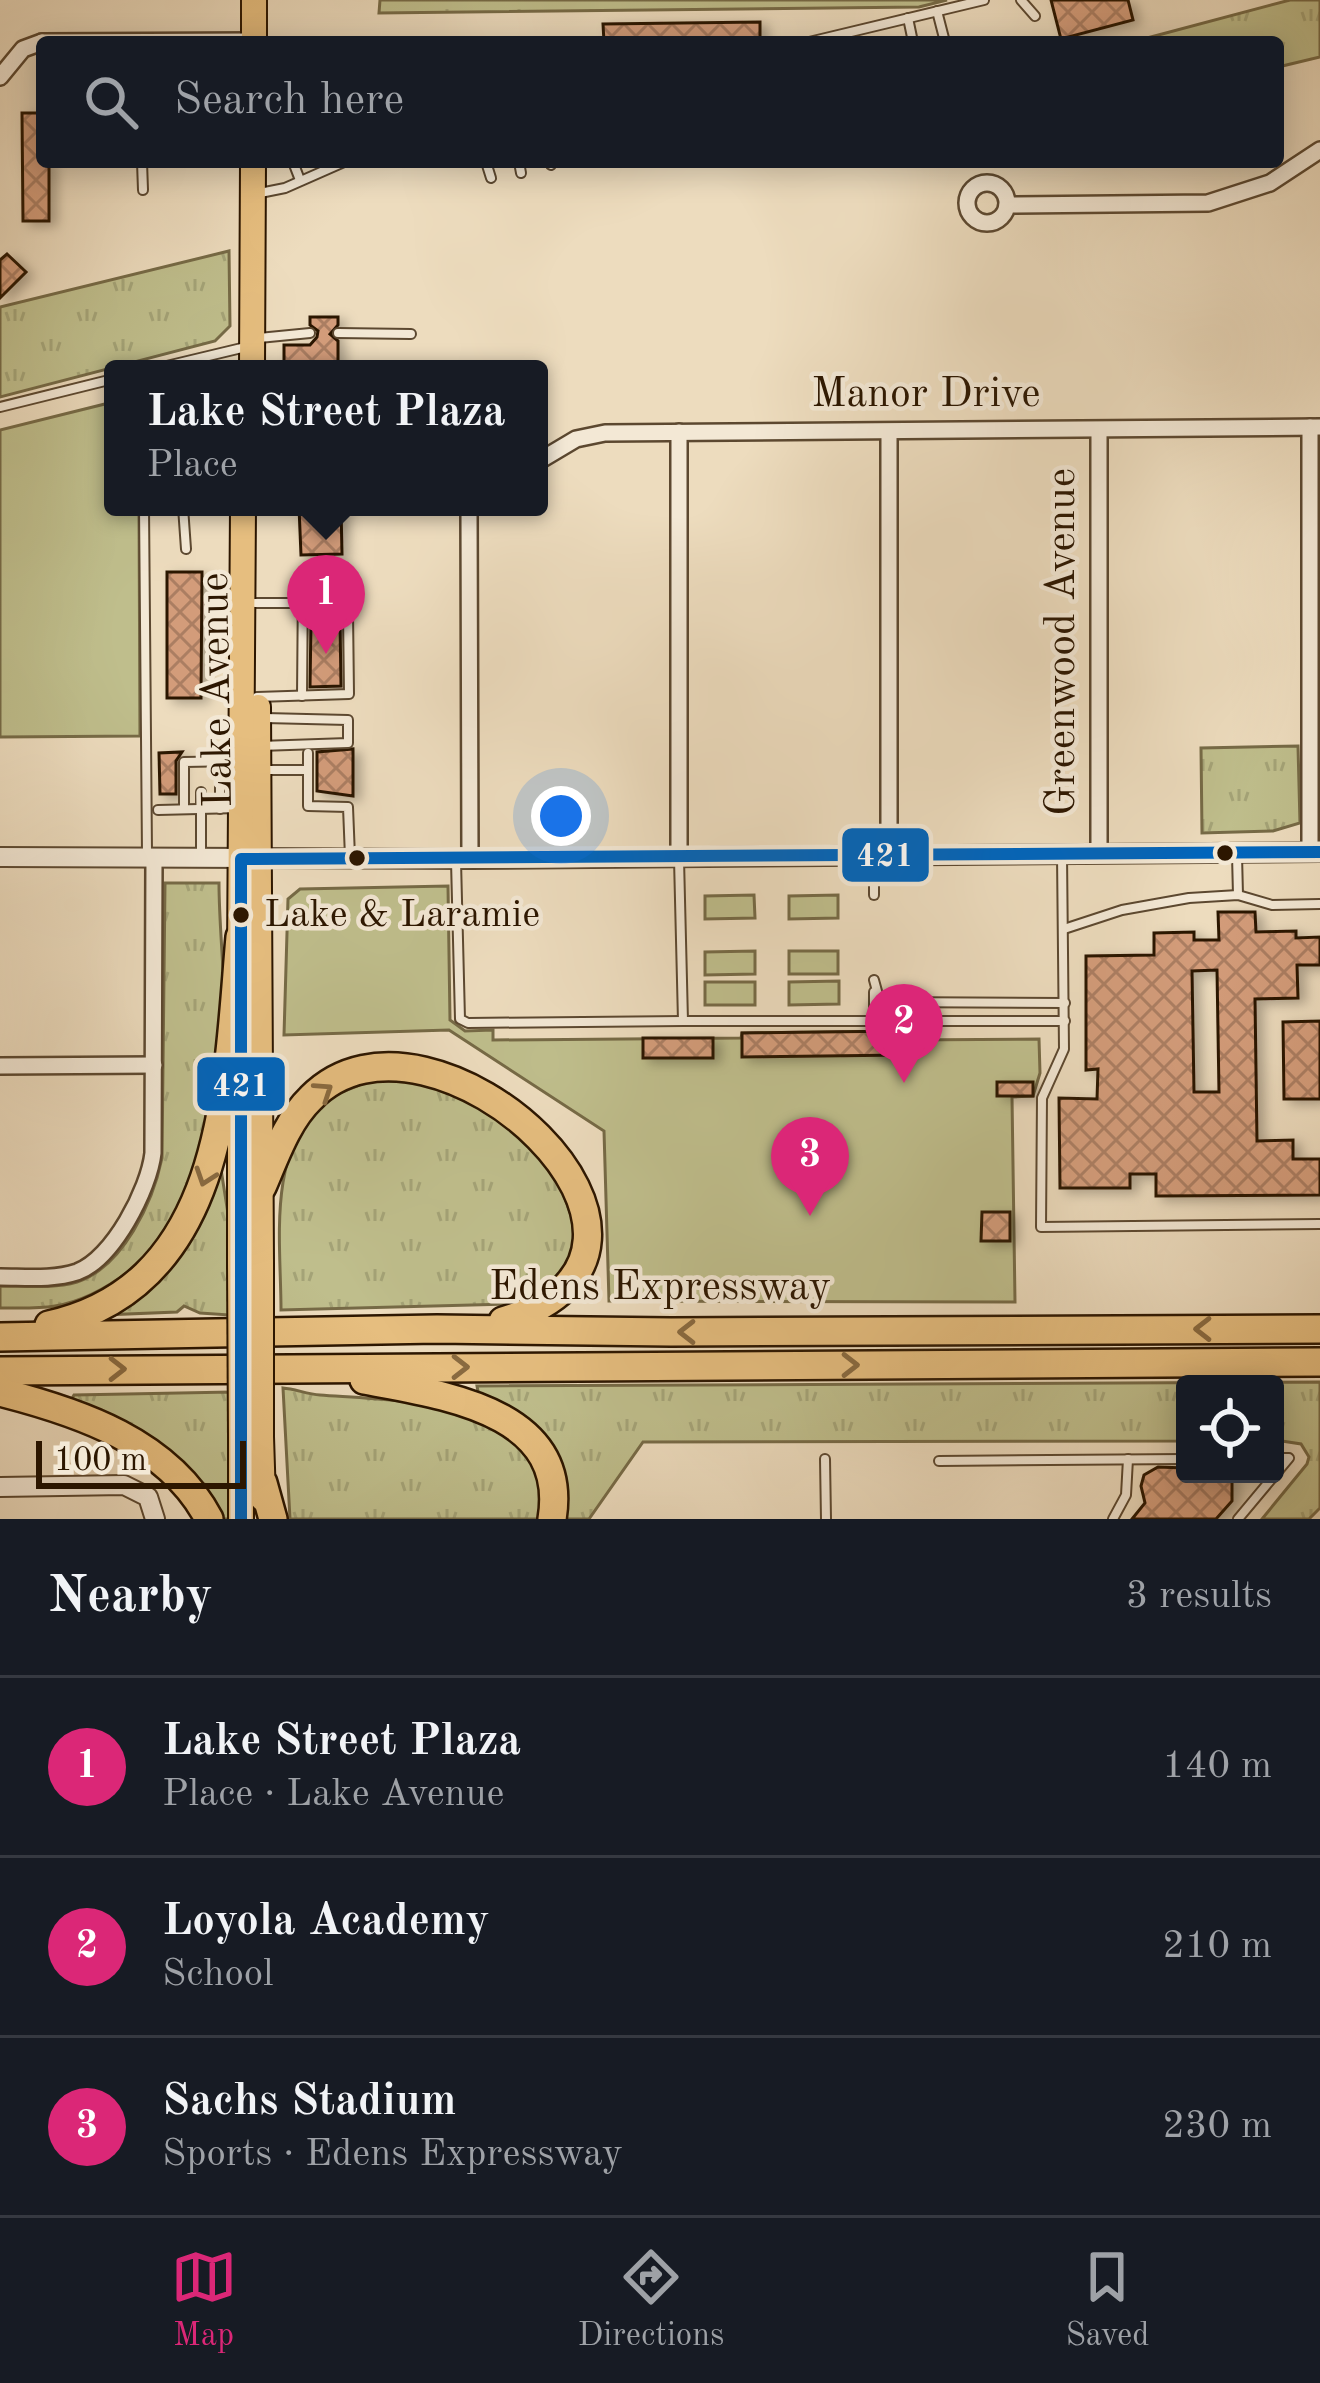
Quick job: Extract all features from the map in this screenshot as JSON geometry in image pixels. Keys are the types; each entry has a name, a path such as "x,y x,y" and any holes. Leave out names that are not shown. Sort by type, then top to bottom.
{"highway":[{"path":"0,1336 78,1318 142,1278 180,1233 208,1178 224,1098 240,937"},
{"path":"262,1187 286,1133 311,1096 366,1071 413,1068 436,1073 513,1112 545,1145 578,1194 589,1236 587,1253 581,1271 551,1303 476,1329"},
{"name":"Edens Expressway","path":"0,1336 476,1329 1320,1329"},
{"name":"Edens Expressway","path":"0,1371 1320,1362"},
{"path":"301,1368 415,1390 500,1415 543,1454 554,1489 552,1519"},
{"path":"0,1392 68,1412 124,1437 181,1478 208,1519"},
{"path":"263,1483 274,1519"}],"main road":[{"path":"254,0 254,36"},
{"path":"252,351 253,168"},
{"name":"Lake Avenue","path":"243,516 245,760 262,1187 251,1263"},
{"name":"Lake Avenue","path":"241,1519 251,1437 251,1263 240,937 251,859 230,808 258,707 253,516"},
{"name":"Lake Avenue","path":"251,1437 263,1483 263,1519"}],"street":[{"path":"0,76 23,50 36,45"},
{"path":"1007,205 1208,202 1270,183 1320,150"},
{"path":"0,856 463,859 1315,852 1315,427"},
{"name":"Manor Drive","path":"548,455 589,435 1315,427"},
{"name":"Greenwood Avenue","path":"1099,430 1099,854"},
{"path":"679,432 680,856"},
{"path":"881,855 889,432"},
{"path":"463,859 470,516"},
{"path":"0,1277 70,1274 93,1263 144,1192 150,1174 154,1065 151,857"},
{"path":"0,1066 154,1065"},
{"path":"0,1487 124,1485 148,1497 155,1519"}],"lane":[{"path":"852,36 984,0"},
{"path":"1021,0 1035,16"},
{"path":"938,11 944,36"},
{"path":"908,18 912,36"},
{"path":"877,26 880,36"},
{"path":"142,168 143,190"},
{"path":"295,168 300,180"},
{"path":"253,194 273,192 329,168"},
{"path":"488,168 491,178"},
{"path":"203,360 310,333"},
{"path":"338,333 411,334"},
{"path":"0,407 104,381"},
{"path":"144,516 151,857"},
{"path":"184,516 186,549"},
{"path":"302,695 302,582 340,582"},
{"path":"255,604 348,614 349,694 302,695 258,707"},
{"path":"184,809 184,762 245,760 348,743 348,720 258,707"},
{"path":"308,752 308,806 348,807 350,859"},
{"path":"245,760 308,770"},
{"path":"201,762 201,777"},
{"path":"201,792 202,858"},
{"path":"158,810 230,808"},
{"path":"1237,853 1238,895"},
{"path":"1062,854 1065,1021 1062,1060 1042,1098 1041,1226 1320,1224"},
{"path":"874,895 881,855"},
{"path":"680,856 683,1021"},
{"path":"463,859 460,1019 1065,1021"},
{"path":"1064,929 1156,902 1238,895 1271,904 1320,904"},
{"path":"871,1022 874,985 880,1002 885,1003 1065,1003"},
{"path":"825,1459 826,1519"},
{"path":"1113,1519 1126,1495 1129,1459"},
{"path":"939,1461 1176,1459"},
{"path":"1238,1519 1268,1483"}],"green space":[{"path":"380,0 947,0 919,7 379,13"},
{"path":"1290,0 1320,0 1320,57 1284,66 1284,36 1155,36"},
{"path":"229,251 230,326 215,341 142,360 104,360 104,370 0,397 0,307"},
{"path":"104,404 104,516 139,516 140,736 0,737 0,430"},
{"path":"1298,746 1300,823 1273,831 1202,833 1201,748"},
{"path":"165,883 219,883 223,1039 210,1126 192,1190 161,1242 111,1283 55,1306 0,1308 0,1286 58,1286 93,1274 122,1248 151,1194 162,1158"},
{"path":"448,886 450,1020 465,1031 493,1030 493,1040 902,1031 903,1040 1039,1039 1040,1073 1033,1096 1012,1097 1015,1302 609,1301 604,1131 449,1030 284,1035 288,899 300,889"},
{"path":"754,895 755,918 705,919 705,896"},
{"path":"838,895 838,918 789,919 789,896"},
{"path":"755,951 755,974 705,975 705,952"},
{"path":"789,951 838,951 838,974 789,974"},
{"path":"839,981 839,1004 789,1005 789,982"},
{"path":"705,982 755,982 755,1005 705,1005"},
{"path":"372,1080 425,1083 504,1118 557,1176 578,1235 568,1270 511,1304 281,1310 279,1229 292,1148 321,1104"},
{"path":"220,1163 229,1220 229,1315 200,1313 184,1306 177,1312 101,1315"},
{"path":"1284,1382 1320,1382 1320,1508 1309,1519 1262,1519 1309,1457 1301,1444 1284,1441"},
{"path":"1176,1383 1176,1441 643,1442 589,1519 565,1519 563,1474 547,1441 518,1417 479,1397 477,1386"},
{"path":"283,1388 442,1408 500,1430 523,1448 538,1472 543,1519 290,1519"},
{"path":"231,1392 231,1519 220,1519 69,1404 74,1395"}],"building":[{"path":"1051,0 1128,0 1133,20 1060,36"},
{"path":"760,22 760,36 604,36 603,24"},
{"path":"22,113 36,113 36,168 49,168 49,221 23,221"},
{"path":"7,254 26,272 0,298 0,260"},
{"path":"310,317 338,317 330,334 338,341 338,360 284,360 284,345 310,345 317,337 318,331 310,325"},
{"path":"299,516 341,516 342,554 301,555"},
{"path":"167,572 202,572 201,698 167,698"},
{"path":"340,621 341,686 310,687 311,622"},
{"path":"353,749 353,796 317,791 317,752"},
{"path":"182,752 176,761 176,794 160,794 159,753"},
{"path":"1218,912 1255,912 1256,932 1296,931 1296,938 1320,937 1320,965 1297,965 1298,998 1255,999 1257,1141 1293,1140 1293,1159 1320,1159 1320,1195 1156,1196 1156,1174 1130,1174 1130,1188 1060,1188 1059,1098 1097,1099 1098,1069 1086,1070 1086,956 1154,955 1154,933 1194,932 1194,940 1219,940","holes":["1217,970 1219,1092 1194,1092 1192,971"]},
{"path":"1320,1021 1320,1099 1284,1099 1283,1022"},
{"path":"902,1031 902,1055 742,1057 742,1033"},
{"path":"643,1038 713,1038 713,1058 643,1058"},
{"path":"997,1082 1033,1082 1033,1096 997,1096"},
{"path":"982,1212 1010,1212 1010,1241 981,1241"},
{"path":"1158,1467 1176,1468 1176,1483 1232,1483 1232,1501 1216,1519 1132,1519 1145,1503 1144,1475"}],"transit line":[{"name":"421","path":"241,1519 241,859 1320,852"}],"place":[{"name":"Lake Street Plaza","path":"326,654"},
{"name":"Lake & Laramie","path":"241,915"},
{"name":"Loyola Academy","path":"904,1083"},
{"name":"Sachs Stadium","path":"810,1216"}]}
